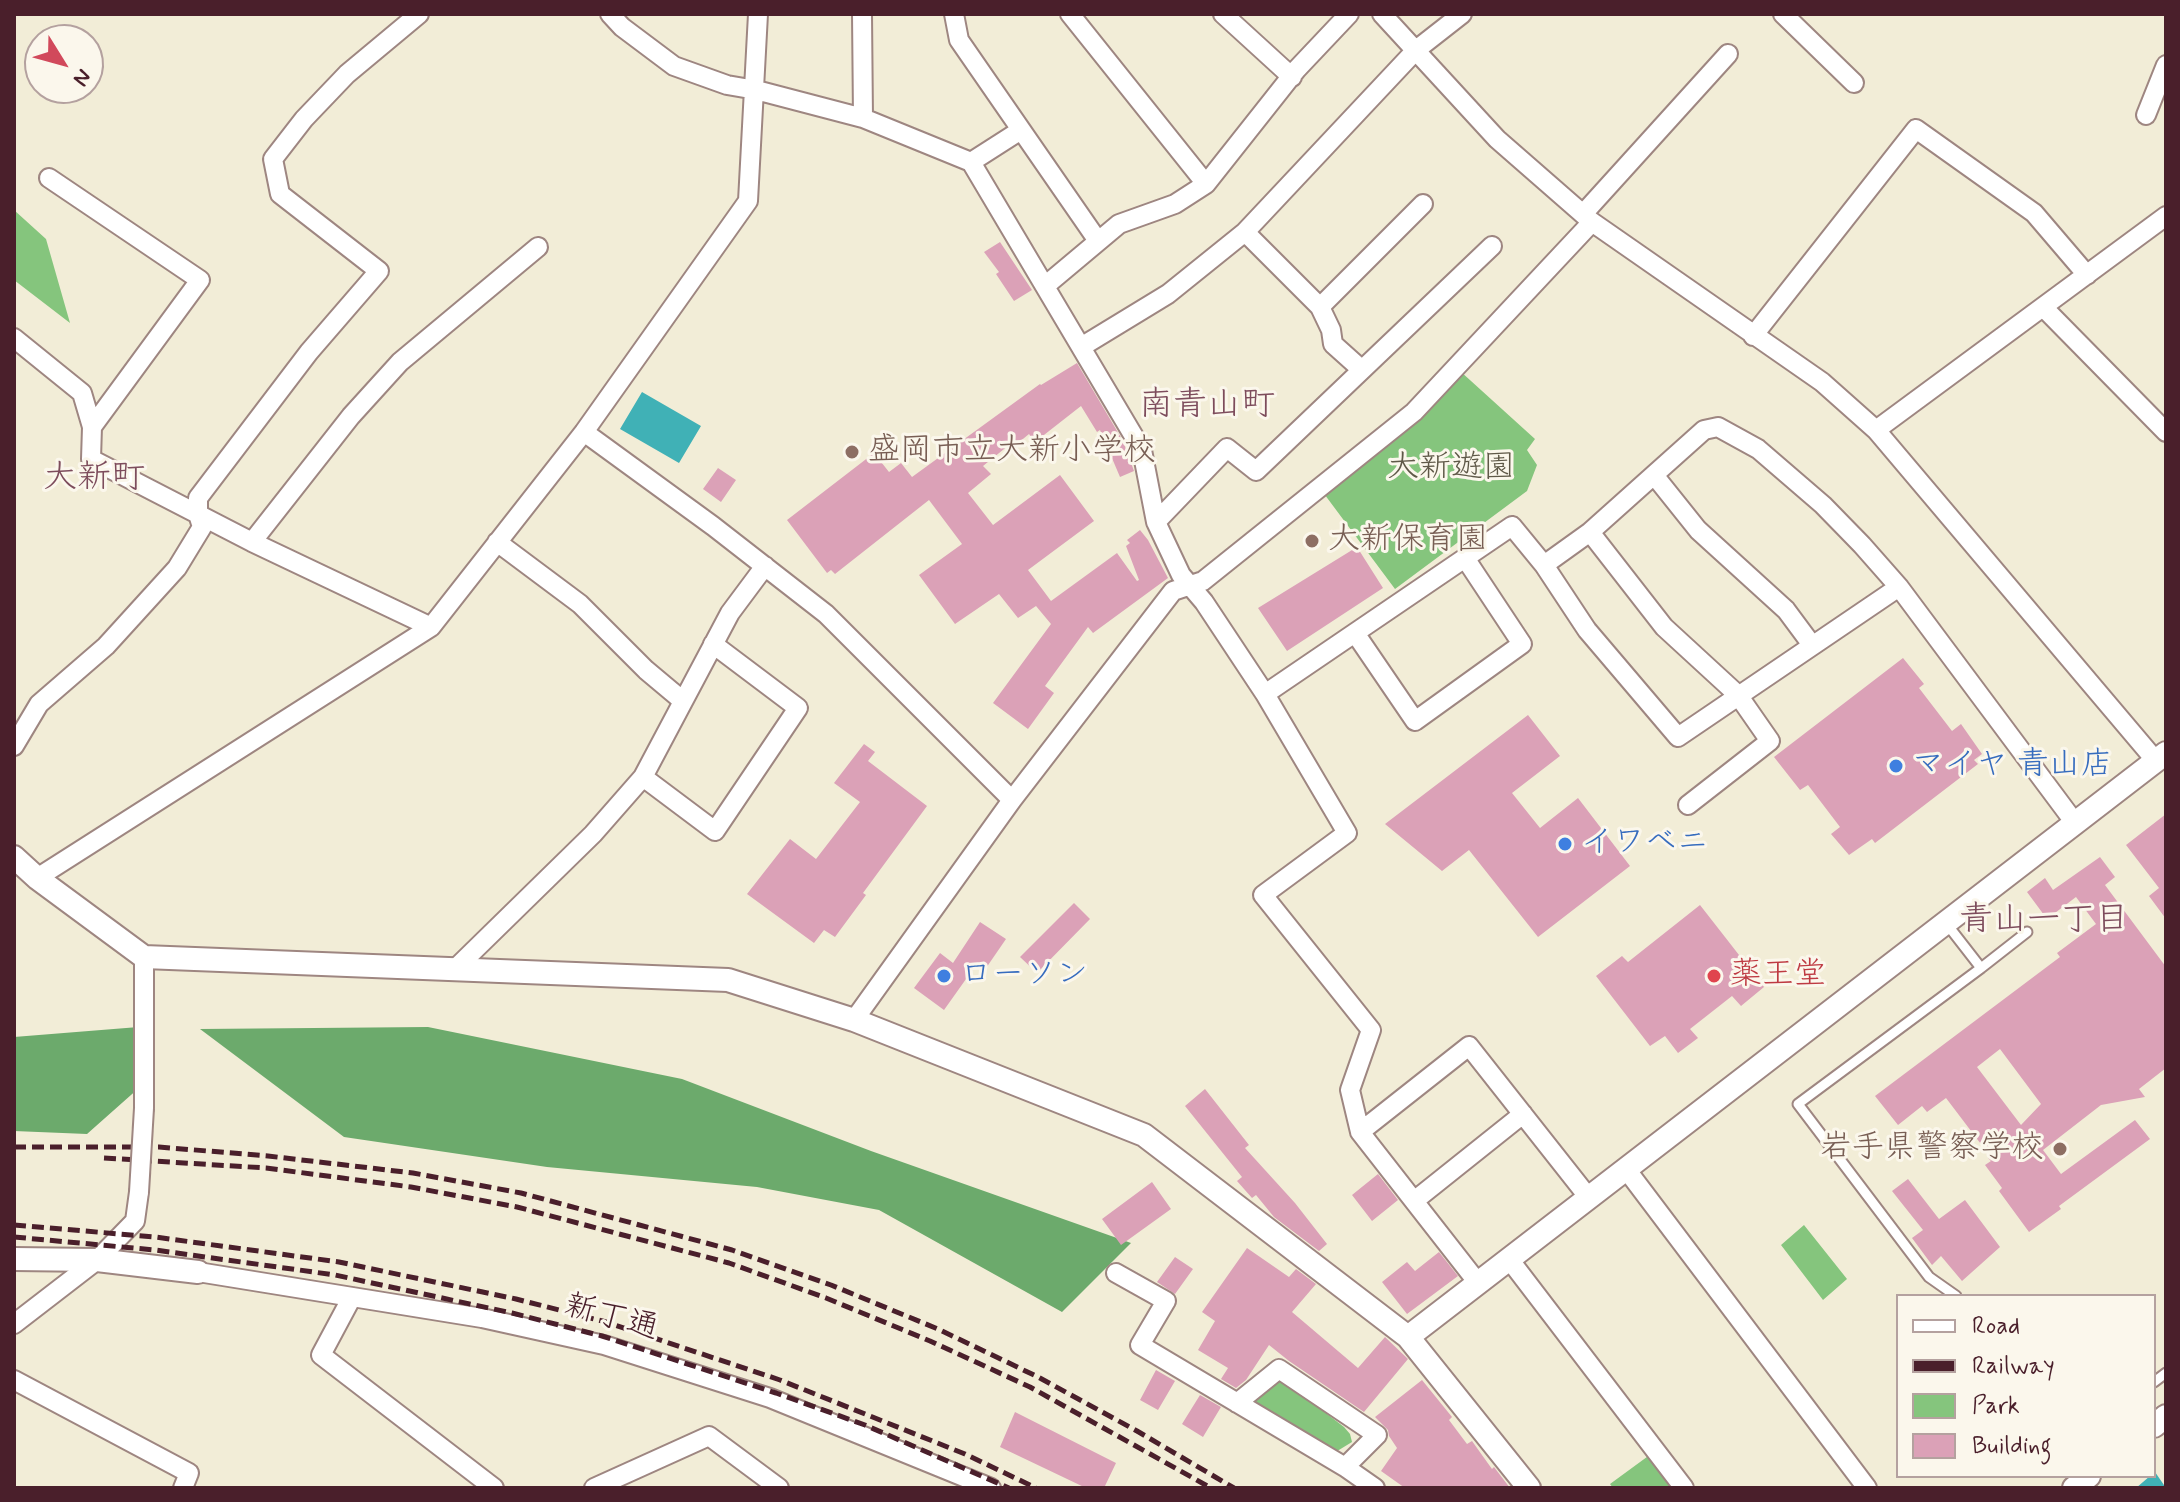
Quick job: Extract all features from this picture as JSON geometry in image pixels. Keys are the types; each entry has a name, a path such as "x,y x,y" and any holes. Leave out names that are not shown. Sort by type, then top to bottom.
{"street":[{"path":"14,746 39,704 106,646 177,568 202,527 198,498 309,352 379,271 280,194 273,159 304,119 347,74 419,14"},
{"path":"610,14 622,27 674,66 727,85 863,118 971,162 1142,450 1156,522 1181,575 1204,602 1265,694 1347,833 1263,895 1371,1030 1350,1090 1360,1132 1478,1283"},
{"path":"37,878 431,627 584,432 748,201 758,14"},
{"path":"862,14 863,118"},
{"path":"954,14 959,40 1098,241"},
{"path":"1070,14 1206,184"},
{"path":"1223,14 1292,77"},
{"path":"1045,286 1119,224 1175,204 1206,184 1292,77 1349,14"},
{"path":"1382,14 1497,139 1587,218 1822,382 1876,430 2161,757 1408,1337"},
{"path":"1081,347 1168,294 1245,232 1416,50 1437,21 1462,14"},
{"path":"1783,14 1854,83"},
{"path":"854,1020 1012,800 1173,591 1190,588 1203,581 1414,412 1728,54"},
{"path":"2146,115 2166,65"},
{"path":"1753,336 1916,129 2034,213 2087,275"},
{"path":"971,162 1021,130"},
{"path":"49,178 200,280 92,427"},
{"path":"1320,307 1423,204"},
{"path":"1876,430 2166,216"},
{"path":"1245,232 1320,307 1331,330 1333,344 1362,370"},
{"path":"1156,522 1227,448 1256,471 1492,246"},
{"path":"252,542 351,416 400,362 538,247"},
{"path":"2043,307 2166,432"},
{"path":"14,338 82,393 92,427 91,459 252,542 431,627"},
{"path":"1544,565 1590,532 1704,430 1718,427 1758,449 1823,505 1899,587 2075,823"},
{"path":"584,432 826,614 1012,800"},
{"path":"1654,475 1698,530 1780,603 1812,645"},
{"path":"1265,694 1512,526 1544,565 1587,630 1678,737 1899,587"},
{"path":"1590,532 1664,627 1738,695 1770,741 1688,805"},
{"path":"497,542 580,604 646,670 683,701"},
{"path":"1355,633 1415,721 1522,644 1465,558"},
{"path":"455,969 593,834 643,777 730,613 765,566"},
{"path":"643,777 715,831 798,708 713,644"},
{"path":"14,857 37,878 144,957 728,980 854,1020 1144,1135 1408,1337 1529,1488"},
{"path":"14,1324 97,1260 135,1221 144,1108 144,957"},
{"path":"1360,1132 1469,1046 1589,1198"},
{"path":"1414,1201 1523,1114"},
{"path":"1626,1169 1867,1488"},
{"path":"14,1259 97,1260 198,1272"},
{"path":"1509,1259 1684,1488"},
{"name":"新丁通","path":"198,1272 482,1318 604,1345 770,1398 991,1488"},
{"path":"1116,1273 1166,1301 1140,1345 1375,1488"},
{"path":"352,1297 321,1355 494,1488"},
{"path":"1237,1403 1279,1369 1377,1435 1345,1467"},
{"path":"14,1380 189,1473 183,1488"},
{"path":"597,1488 709,1436 779,1488"}],"lane":[{"path":"1946,923 1981,968"},
{"path":"1953,1294 1929,1277 1798,1104 2027,932"}],"green space":[{"path":"14,210 46,239 70,323 14,280"},
{"name":"大新遊園","path":"1460,371 1535,439 1527,450 1537,465 1527,491 1395,589 1322,491"},
{"path":"151,1026 140,1087 87,1134 14,1131 14,1037"},
{"path":"428,1027 682,1079 871,1151 1131,1243 1062,1312 879,1210 757,1187 547,1167 344,1137 200,1029"},
{"path":"1804,1225 1847,1279 1823,1300 1781,1245"},
{"path":"1280,1378 1344,1427 1352,1442 1334,1453 1248,1404"},
{"path":"1651,1454 1678,1488 1613,1488 1610,1484"}],"water":[{"path":"642,392 701,426 679,463 620,429"},
{"path":"2156,1473 2166,1488 2136,1488 2148,1478 2156,1478"}],"building":[{"path":"1000,242 1032,290 1014,301 984,252"},
{"path":"1077,363 1123,441 1134,471 1120,477 1100,430 1097,432 1081,406 1035,442 1029,434 1012,448 1009,445 983,466 991,474 968,493 993,525 1060,475 1094,521 1028,570 1051,601 1117,553 1139,580 1126,546 1130,543 1127,540 1140,530 1168,578 1093,633 1088,627 1045,686 1054,693 1028,729 993,703 1051,624 1036,606 1018,618 999,594 955,624 919,575 962,544 929,500 835,574 831,570 827,573 787,520 874,453 889,472 901,463 912,477 1040,384"},
{"path":"718,468 736,480 721,502 703,489"},
{"path":"1357,547 1383,588 1287,651 1258,608"},
{"path":"1903,658 1924,684 1919,688 1952,731 1961,724 1982,754 1974,760 1978,764 1875,843 1872,839 1849,855 1831,834 1840,827 1808,785 1800,790 1774,757"},
{"path":"1528,715 1560,756 1512,793 1540,828 1578,798 1630,866 1538,937 1469,850 1442,871 1385,824"},
{"path":"864,744 875,752 868,761 927,806 835,937 824,930 814,943 747,894 790,839 816,859 860,802 834,783"},
{"path":"2166,814 2166,919 2149,896 2159,888 2126,845"},
{"path":"2100,857 2115,877 2105,885 2166,967 2166,1068 2139,1089 2145,1097 2101,1105 2043,1150 2061,1174 2135,1120 2150,1139 2029,1232 1999,1191 2002,1188 1985,1165 1991,1161 1990,1156 1946,1098 1927,1112 1922,1106 1898,1125 1875,1096 2060,957 2057,953 2096,924 2076,897 2047,919 2027,892 2045,878 2053,890","holes":["2000,1049 2041,1104 2021,1125 1977,1067"]},
{"path":"1074,903 1090,919 1037,973 1020,957"},
{"path":"1700,905 1764,987 1741,1006 1732,996 1690,1029 1698,1038 1678,1053 1665,1036 1650,1046 1596,976 1622,956 1628,962"},
{"path":"980,922 1006,939 984,971 976,965 944,1010 914,988 940,953 953,963"},
{"path":"1205,1089 1249,1145 1245,1148 1327,1244 1319,1251 1274,1217 1256,1195 1252,1198 1237,1181 1242,1177 1185,1106"},
{"path":"1378,1174 1398,1200 1372,1221 1352,1195"},
{"path":"1908,1179 1939,1219 1965,1200 2000,1247 1962,1281 1941,1256 1932,1265 1912,1238 1923,1230 1892,1191"},
{"path":"1152,1182 1171,1209 1121,1245 1102,1219"},
{"path":"1247,1248 1289,1277 1296,1269 1316,1284 1292,1312 1358,1368 1385,1337 1408,1359 1364,1412 1269,1345 1246,1380 1236,1388 1221,1379 1228,1368 1198,1350 1215,1321 1202,1312"},
{"path":"1439,1252 1458,1276 1407,1314 1382,1282 1407,1262 1415,1271"},
{"path":"1175,1257 1193,1269 1175,1294 1157,1282"},
{"path":"1156,1370 1175,1381 1158,1410 1140,1400"},
{"path":"1422,1380 1452,1417 1449,1420 1467,1444 1472,1441 1510,1488 1405,1488 1381,1471 1397,1448 1388,1430 1375,1417"},
{"path":"1200,1395 1221,1407 1203,1437 1182,1424"},
{"path":"1015,1412 1116,1463 1104,1488 1086,1488 1000,1447"}],"railway":[{"path":"14,1147 159,1147 413,1173 521,1193 732,1250 831,1285 938,1329 1038,1377 1234,1488"},
{"path":"104,1158 266,1168 411,1187 517,1207 729,1263 826,1298 1030,1387 1211,1488"},
{"path":"14,1225 155,1237 339,1262 516,1299 606,1322 780,1380 965,1454 1036,1488"},
{"path":"14,1237 155,1250 335,1275 512,1313 602,1336 776,1393 865,1425 1009,1488"}],"place":[{"name":"盛岡市立大新小学校","path":"852,452"},
{"name":"大新保育園","path":"1312,541"},
{"name":"マイヤ 青山店","path":"1896,766"},
{"name":"イワベニ","path":"1565,844"},
{"name":"ローソン","path":"944,976"},
{"name":"薬王堂","path":"1714,976"},
{"name":"岩手県警察学校","path":"2060,1149"}],"district":[{"name":"南青山町","path":"1207,407"},
{"name":"大新町","path":"94,480"},
{"name":"青山一丁目","path":"2044,922"}]}
